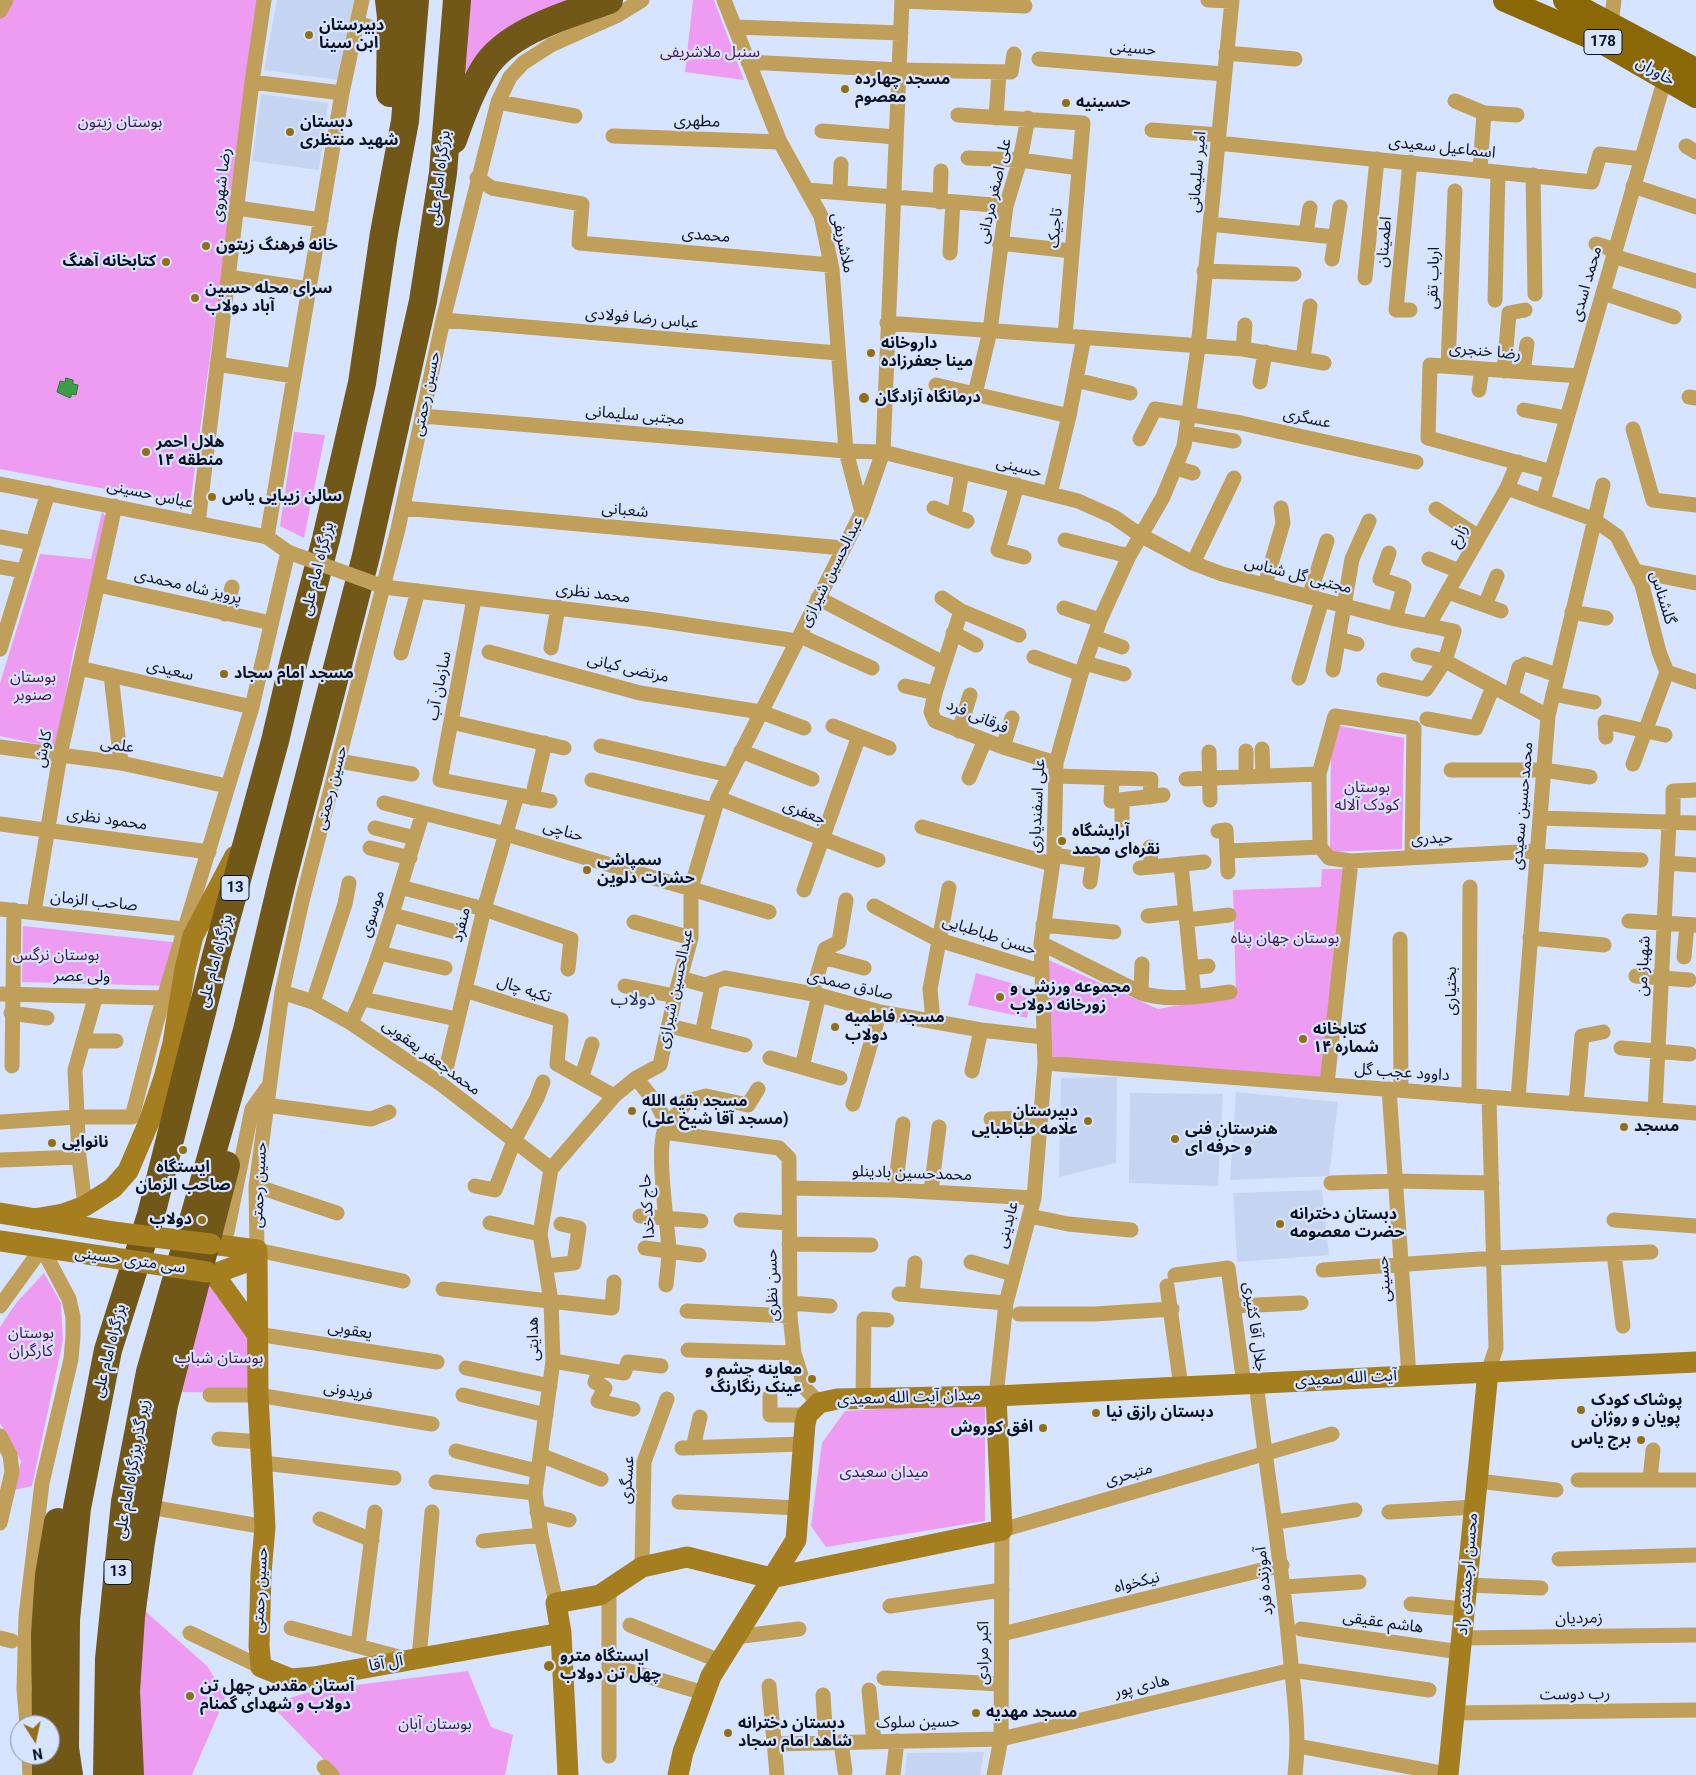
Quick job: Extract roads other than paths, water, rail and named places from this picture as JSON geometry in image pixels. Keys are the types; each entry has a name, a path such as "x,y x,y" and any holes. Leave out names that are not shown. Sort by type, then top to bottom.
{"highway":[{"path":"389,0 391,17 390,119 395,169"},
{"name":"بزرگراه امام علی","path":"69,1775 65,1748 66,1620 77,1508 108,1350 151,1215 216,956 253,823 324,547 362,383 395,169 405,121 415,0"},
{"name":"بزرگراه امام علی","path":"150,1372 247,1030 282,882 368,547 423,301 443,173 457,0"},
{"path":"443,173 457,130 484,68 505,47 547,22 609,0"},
{"path":"130,1775 126,1690 131,1617 141,1542 164,1405 213,1222 247,1074 247,1030"},
{"path":"46,1715 45,1634 49,1575 66,1479 108,1350"},
{"name":"زیر گذر بزرگراه امام علی","path":"107,1775 109,1659 125,1502 150,1372"}],"main road":[{"name":"خاوران","path":"1505,0 1604,43 1696,96"},
{"name":"خاوران","path":"1565,0 1696,70"},
{"path":"34,1219 63,1214 85,1206 113,1188 128,1171 149,1122 164,1078 173,1043 185,969 193,936 253,823"},
{"name":"سی متری حسینی","path":"0,1213 121,1233 213,1244 257,1254"},
{"name":"سی متری حسینی","path":"0,1241 211,1273 257,1254"},
{"name":"حسین رحمتی","path":"257,1254 258,1395 265,1527 261,1573 259,1646 261,1667"},
{"path":"211,1273 257,1334"},
{"name":"آیت الله سعیدی","path":"996,1396 1696,1362"},
{"name":"محسن ارجمندی راد","path":"1448,1775 1488,1372"},
{"name":"میدان آیت الله سعیدی","path":"813,1409 837,1399 996,1396 1002,1530"},
{"path":"678,1775 683,1752 711,1676 796,1540 803,1444 813,1409"},
{"path":"568,1775 561,1633 556,1603 600,1595 642,1567 687,1557 771,1578 1002,1530"},
{"name":"آل آقا","path":"261,1667 291,1679 561,1633"}],"street":[{"path":"0,11 6,0"},
{"name":"رضا شهروی","path":"198,523 252,82 264,0"},
{"path":"267,537 342,92 362,0"},
{"name":"حسین رحمتی","path":"257,1254 256,1186 282,992 302,900 384,587 403,508 443,320 477,178 498,102 510,77 523,63 551,45 616,16 642,0"},
{"name":"ملاشریفی","path":"724,0 780,142 821,216 831,265 846,451 862,512"},
{"path":"902,0 1025,6"},
{"name":"عبدالحسین شیرازی","path":"614,1096 636,1078 660,1065 675,996 691,938 691,888 716,804 862,512 883,452 902,0"},
{"path":"1208,0 1232,1"},
{"path":"1611,24 1614,0"},
{"name":"امیر سلیمانی","path":"1140,535 1163,497 1176,468 1191,414 1232,1"},
{"path":"357,23 379,30"},
{"path":"734,27 901,33"},
{"path":"1226,53 1295,59"},
{"path":"748,62 899,70 1011,72 1014,54"},
{"name":"حسینی","path":"1038,59 1224,74"},
{"path":"996,118 999,72"},
{"name":"محمد اسدی","path":"1543,501 1665,78"},
{"path":"252,82 342,92"},
{"path":"1454,101 1484,113 1517,116"},
{"path":"498,102 576,116"},
{"path":"1480,170 1484,113"},
{"path":"958,115 1028,118"},
{"name":"تاجیک","path":"1028,118 1083,123 1065,336"},
{"name":"علی اصغر مردانی","path":"975,394 990,331 1006,206 1020,160 1028,118"},
{"name":"اسماعیل سعیدی","path":"1152,130 1377,159 1592,182 1600,154 1641,160"},
{"path":"822,131 841,140 896,137"},
{"name":"مطهری","path":"613,136 780,142"},
{"path":"968,158 1020,160 1079,168"},
{"path":"1365,278 1377,159"},
{"name":"اطمینان","path":"1410,162 1396,310 1410,310"},
{"path":"840,194 841,164"},
{"path":"942,171 947,202 950,253"},
{"path":"1495,300 1498,172"},
{"path":"1533,175 1535,294"},
{"name":"محمدی","path":"477,178 492,188 582,204 579,243 831,265"},
{"path":"1633,186 1696,207"},
{"path":"806,190 1006,206"},
{"name":"ارباب تقی","path":"1448,366 1456,191"},
{"path":"237,208 321,220"},
{"path":"1306,233 1310,208"},
{"path":"1332,259 1340,208"},
{"path":"1210,224 1335,236"},
{"path":"1000,243 1072,251"},
{"path":"1596,244 1614,253 1696,281"},
{"path":"1204,272 1294,274"},
{"path":"228,276 308,289"},
{"path":"1603,293 1674,316"},
{"path":"1303,359 1310,306"},
{"path":"1504,371 1508,313 1525,310"},
{"name":"عباس رضا فولادی","path":"443,320 838,353"},
{"path":"887,323 1265,352 1324,363"},
{"path":"1243,350 1245,325"},
{"path":"1050,494 1069,416 1084,337"},
{"path":"1523,372 1527,344"},
{"path":"1260,382 1265,352"},
{"path":"217,364 294,376"},
{"name":"رضا خنجری","path":"1518,462 1428,438 1430,365 1579,376"},
{"path":"1479,390 1482,369"},
{"path":"1076,380 1130,393"},
{"path":"936,385 1069,416"},
{"name":"عسگری","path":"1140,439 1155,409 1191,414 1416,462"},
{"path":"1524,410 1567,418"},
{"name":"مجتبی سلیمانی","path":"422,416 846,451 883,452"},
{"path":"1633,429 1653,500 1696,505"},
{"path":"1187,433 1234,441"},
{"name":"حسینی","path":"883,452 1078,501 1114,517 1140,535"},
{"path":"1518,462 1552,472"},
{"name":"زارع","path":"1428,626 1507,488 1518,462"},
{"path":"1176,468 1192,473"},
{"path":"934,508 961,519 962,472"},
{"path":"1194,563 1234,478"},
{"name":"عباس حسینی","path":"0,484 267,537 288,552 384,587"},
{"path":"1017,485 998,550 1024,557"},
{"name":"محمدحسین سعیدی","path":"1518,1099 1548,716 1593,520 1603,485"},
{"name":"گلشناس","path":"1507,488 1593,520 1617,536 1642,585 1659,652 1667,672"},
{"path":"0,649 4,620 24,571 48,493"},
{"name":"کاوش","path":"34,912 60,755 115,506"},
{"name":"شعبانی","path":"403,508 844,548"},
{"path":"1265,585 1283,523 1281,508"},
{"path":"1436,509 1479,537"},
{"path":"1333,670 1352,559 1369,521"},
{"name":"علی اسفندیاری","path":"1045,1062 1040,943 1053,859 1056,770 1083,668 1100,620 1140,535"},
{"name":"مجتبی گل شناس","path":"1140,535 1194,563 1222,574 1345,606 1454,631 1445,661"},
{"path":"0,537 32,543"},
{"path":"1065,540 1129,556"},
{"path":"1299,678 1327,541"},
{"path":"0,1122 77,1117 132,1117 164,998 252,707 288,552"},
{"path":"1389,554 1380,579 1404,587 1395,618"},
{"path":"1429,559 1459,571"},
{"path":"0,567 24,571"},
{"path":"1635,571 1696,583"},
{"path":"1485,605 1497,576"},
{"name":"پرویز شاه محمدی","path":"98,585 271,623"},
{"path":"225,614 232,587"},
{"name":"محمد نظری","path":"384,587 798,638 872,668"},
{"path":"401,653 418,591"},
{"path":"1448,592 1501,611"},
{"name":"سازمان آب","path":"474,598 440,780 524,796"},
{"path":"818,598 943,663"},
{"path":"942,598 961,611 1019,635"},
{"path":"551,648 558,607"},
{"path":"1064,608 1100,620"},
{"name":"فرقانی فرد","path":"961,611 935,693 931,712 935,721 1056,770 1112,779 1151,779 1156,796 1122,800"},
{"path":"1572,612 1606,618"},
{"path":"953,634 976,645"},
{"path":"1094,637 1122,647"},
{"path":"1339,639 1358,644"},
{"name":"مرتضی کیانی","path":"488,652 640,693 761,712 804,728"},
{"path":"1418,655 1445,661 1548,716"},
{"path":"1034,657 1083,668 1124,674"},
{"path":"1384,680 1426,689 1445,661"},
{"path":"1511,696 1522,666 1557,675"},
{"name":"سعیدی","path":"79,668 252,707"},
{"path":"1632,764 1667,672 1696,682"},
{"path":"111,675 121,763"},
{"path":"905,686 935,693"},
{"path":"1427,719 1476,728 1493,687"},
{"path":"1553,694 1594,702"},
{"path":"959,731 970,695"},
{"path":"1324,852 1319,774 1334,716 1414,728 1412,857"},
{"path":"1002,747 1012,718"},
{"path":"451,722 564,748"},
{"path":"833,726 889,748"},
{"path":"1606,730 1645,730 1666,735"},
{"path":"804,890 859,736"},
{"path":"969,778 985,740"},
{"name":"منفرد","path":"447,1065 484,909 506,834 524,796 545,743"},
{"path":"601,746 729,775"},
{"name":"علمی","path":"0,747 121,763 227,786"},
{"path":"1262,749 1263,776"},
{"path":"742,751 812,779"},
{"path":"1246,751 1246,777"},
{"path":"1209,752 1210,800"},
{"path":"339,761 412,774"},
{"path":"1451,770 1544,770 1590,777"},
{"path":"1186,779 1319,774"},
{"path":"1112,779 1111,801 1122,800 1122,820"},
{"name":"جعفری","path":"592,780 716,804 822,839 878,860"},
{"name":"شهباز من","path":"1655,1110 1667,863 1673,791 1696,790"},
{"path":"524,796 550,801"},
{"name":"حناچی","path":"384,803 506,834 769,912"},
{"name":"موسوی","path":"352,1022 363,999 393,915 423,814"},
{"path":"1540,818 1696,823"},
{"name":"محمود نظری","path":"0,824 209,852"},
{"path":"922,827 1053,859 1093,862 1090,882"},
{"path":"375,828 415,838"},
{"path":"1218,831 1226,830 1228,872"},
{"path":"1150,847 1146,868 1204,862"},
{"path":"370,848 410,858"},
{"name":"حیدری","path":"1228,852 1324,852 1350,861 1537,853 1641,860"},
{"path":"1326,1084 1350,861"},
{"path":"1667,863 1696,865"},
{"path":"1181,864 1194,997"},
{"name":"موسوی","path":"314,1002 345,904 349,883"},
{"path":"400,887 484,909 571,939 568,969"},
{"name":"بختیاری","path":"1469,1096 1470,887"},
{"path":"933,1020 930,989 949,888"},
{"path":"802,1067 825,949 839,942 846,900"},
{"name":"حسن طباطبایی","path":"874,906 939,940 1040,971"},
{"path":"7,909 7,1020 5,1048 12,1066"},
{"name":"صاحب الزمان","path":"7,909 184,930"},
{"path":"393,915 456,932"},
{"path":"1148,916 1229,915"},
{"path":"1629,921 1691,925 1684,957"},
{"path":"634,922 691,938"},
{"path":"1043,925 1114,932"},
{"path":"1530,938 1604,945"},
{"name":"حسینی","path":"1400,939 1395,1090 1396,1181 1409,1376"},
{"path":"1040,943 1141,993 1158,998 1194,997 1230,992"},
{"path":"379,952 445,968"},
{"path":"824,957 864,968"},
{"path":"1141,993 1142,964"},
{"path":"1191,968 1208,966"},
{"path":"1636,976 1689,980"},
{"name":"صادق صمدی","path":"680,978 705,985 725,978 816,994 880,1012 981,1030 1043,1037"},
{"path":"702,1034 713,982"},
{"path":"626,986 675,996"},
{"name":"تکیه چال","path":"464,990 561,1020 557,1064 582,1076 614,1096"},
{"name":"محمدجعفر یعقوبی","path":"282,992 314,1002 352,1022 407,1059 551,1169"},
{"name":"ولی عصر","path":"6,994 164,998"},
{"path":"85,1206 79,1158 75,1070 96,995"},
{"path":"363,999 457,1019"},
{"path":"852,1104 880,1012"},
{"path":"7,1020 47,1018"},
{"path":"678,1028 745,1045"},
{"path":"972,1071 981,1030"},
{"path":"1576,1104 1582,1036 1603,1032"},
{"path":"83,1041 116,1041"},
{"path":"582,1076 592,1044"},
{"path":"1621,1048 1690,1054"},
{"path":"770,1058 840,1078"},
{"name":"داوود عجب گل","path":"1045,1062 1696,1113"},
{"name":"عابدینی","path":"996,1396 1006,1303 1034,1198 1045,1062"},
{"path":"636,1078 656,1104 667,1124 681,1113 686,1101 706,1096 748,1105 758,1090"},
{"path":"475,1186 495,1190 514,1141 537,1098 543,1082"},
{"path":"213,1244 227,1232 252,1109 268,1087"},
{"path":"551,1169 614,1096"},
{"path":"1488,1372 1496,1348 1489,1097"},
{"path":"266,1105 371,1119 389,1112"},
{"path":"991,1119 1041,1118"},
{"name":"حسن نظری","path":"667,1124 671,1133 779,1148 789,1158 790,1310 794,1353 813,1409"},
{"name":"حاج کدخدا","path":"666,1285 669,1252 667,1219 662,1192 663,1142 667,1124"},
{"path":"895,1190 903,1124"},
{"path":"931,1191 939,1128"},
{"path":"0,1160 79,1158"},
{"name":"هدایتی","path":"551,1169 540,1234 550,1300 553,1361 535,1494 541,1535 556,1603"},
{"path":"1331,1183 1396,1181 1492,1183"},
{"path":"256,1186 337,1213"},
{"name":"محمدحسین بادینلو","path":"790,1188 931,1191 1034,1198"},
{"path":"640,1216 701,1221"},
{"path":"1030,1216 1068,1224 1131,1230"},
{"path":"741,1220 789,1223"},
{"path":"1614,1220 1696,1226"},
{"path":"490,1223 540,1234"},
{"path":"546,1266 574,1263 579,1228 561,1224"},
{"path":"789,1244 871,1245"},
{"path":"1,1302 42,1248 69,1299 73,1317 74,1336 70,1359 42,1483 28,1597 24,1650 27,1715"},
{"path":"645,1248 699,1255"},
{"path":"1323,1270 1494,1258 1651,1252"},
{"path":"257,1254 403,1281"},
{"path":"1614,1254 1623,1326"},
{"path":"971,1262 1013,1274"},
{"path":"915,1263 905,1294 1006,1303"},
{"name":"جلال آقا کثیری","path":"1172,1309 1171,1280 1228,1268 1250,1383"},
{"path":"443,1289 612,1308 614,1282"},
{"path":"1234,1306 1301,1303"},
{"path":"687,1311 790,1310 830,1306"},
{"path":"1019,1314 1054,1321 1095,1320 1137,1317 1172,1309 1181,1387"},
{"path":"863,1398 864,1320 887,1320"},
{"name":"یعقوبی","path":"257,1334 437,1362"},
{"path":"688,1350 794,1353"},
{"path":"553,1361 599,1371 624,1373 628,1362 661,1366"},
{"path":"466,1368 550,1386"},
{"path":"599,1371 595,1382 605,1388 598,1401 633,1409"},
{"name":"آموزنده فرد","path":"1250,1383 1265,1454 1282,1565 1298,1746 1295,1775"},
{"name":"فریدونی","path":"210,1396 258,1395 432,1424"},
{"path":"463,1395 546,1415"},
{"path":"770,1396 770,1415 813,1409"},
{"name":"عسگری","path":"642,1567 644,1462 667,1399"},
{"path":"700,1416 688,1448 803,1444"},
{"name":"متبحری","path":"1002,1530 1332,1434"},
{"path":"0,1436 12,1462 12,1472 0,1523"},
{"path":"219,1438 261,1442"},
{"path":"1650,1480 1653,1450"},
{"path":"456,1451 537,1471"},
{"path":"540,1455 601,1479"},
{"path":"262,1463 394,1478"},
{"path":"1578,1480 1696,1480"},
{"path":"1477,1481 1556,1490"},
{"path":"436,1482 535,1494"},
{"path":"679,1502 798,1508"},
{"path":"150,1507 265,1527"},
{"path":"1389,1512 1474,1507"},
{"path":"1276,1522 1356,1510"},
{"path":"358,1646 375,1512"},
{"path":"291,1628 415,1659 432,1512"},
{"path":"538,1512 569,1520"},
{"path":"320,1519 372,1540"},
{"name":"اکبر مرادی","path":"994,1775 1001,1739 1002,1530"},
{"path":"483,1541 541,1535"},
{"path":"1559,1559 1696,1555"},
{"name":"نیکخواه","path":"1002,1634 1282,1565"},
{"path":"1284,1587 1360,1582"},
{"path":"1466,1585 1540,1588"},
{"path":"609,1588 609,1756"},
{"path":"890,1606 1002,1590"},
{"path":"1411,1604 1464,1609"},
{"path":"630,1625 720,1661"},
{"path":"735,1637 799,1629"},
{"name":"هاشم عقیقی","path":"1300,1629 1461,1645"},
{"name":"آل آقا","path":"190,1633 261,1667"},
{"name":"زمردیان","path":"1461,1645 1696,1635"},
{"path":"609,1665 704,1693"},
{"path":"1292,1670 1429,1690"},
{"name":"هادی پور","path":"1001,1739 1292,1670"},
{"path":"884,1678 1001,1684"},
{"path":"769,1686 777,1775"},
{"path":"869,1690 874,1742"},
{"path":"823,1695 826,1743"},
{"name":"رب دوست","path":"1454,1713 1696,1710"},
{"name":"حسین سلوک","path":"775,1744 1001,1739"},
{"path":"893,1775 898,1741"},
{"path":"841,1742 845,1771"},
{"path":"1298,1746 1448,1775"}],"place":[{"name":"دبیرستان ابن سینا","path":"309,35"},
{"name":"مسجد چهارده معصوم","path":"845,89"},
{"name":"حسینیه","path":"1066,103"},
{"name":"دبستان شهید منتظری","path":"290,132"},
{"name":"خانه فرهنگ زيتون","path":"206,246"},
{"name":"کتابخانه آهنگ","path":"166,262"},
{"name":"سرای محله حسین آباد دولاب","path":"195,298"},
{"name":"داروخانه مینا جعفرزاده","path":"871,353"},
{"name":"درمانگاه آزادگان","path":"864,398"},
{"name":"هلال احمر منطقه ۱۴","path":"146,452"},
{"name":"سالن زیبایی یاس","path":"212,497"},
{"name":"مسجد امام سجاد","path":"224,674"},
{"name":"آرایشگاه نقره‌ای محمد","path":"1062,841"},
{"name":"سمپاشی حشرات دلوین","path":"587,870"},
{"name":"مجموعه ورزشی و زورخانه دولاب","path":"1000,997"},
{"name":"مسجد فاطمیه دولاب","path":"835,1027"},
{"name":"کتابخانه شماره ۱۴","path":"1303,1039"},
{"name":"مسجد بقیه الله (مسجد آقا شیخ علی)","path":"632,1111"},
{"name":"دبیرستان علامه طباطبایی","path":"1088,1121"},
{"name":"مسجد","path":"1624,1127"},
{"name":"هنرستان فنی و حرفه ای","path":"1175,1139"},
{"name":"نانوایی","path":"52,1143"},
{"name":"ایستگاه صاحب الزمان","path":"183,1150"},
{"name":"دولاب","path":"202,1220"},
{"name":"دبستان دخترانه حضرت معصومه","path":"1280,1224"},
{"name":"معاینه چشم و عینک رنگارنگ","path":"812,1379"},
{"name":"پوشاک کودک پویان و روژان","path":"1581,1410"},
{"name":"دبستان رازق نیا","path":"1096,1413"},
{"name":"افق کوروش","path":"1043,1428"},
{"name":"برج یاس","path":"1641,1440"},
{"name":"ایستگاه مترو چهل تن دولاب","path":"549,1666"},
{"name":"آستان مقدس چهل تن دولاب و شهدای گمنام","path":"190,1696"},
{"name":"مسجد مهدیه","path":"976,1713"},
{"name":"دبستان دخترانه شاهد امام سجاد","path":"728,1733"}],"district":[{"name":"دولاب","path":"633,1000"}],"park label":[{"name":"سنبل ملاشریفی","path":"710,53"},
{"name":"بوستان زیتون","path":"120,123"},
{"name":"بوستان صنوبر","path":"33,687"},
{"name":"بوستان کودک آلاله","path":"1367,797"},
{"name":"بوستان جهان پناه","path":"1285,939"},
{"name":"بوستان نرگس","path":"56,956"},
{"name":"بوستان کارگران","path":"31,1343"},
{"name":"بوستان شباب","path":"219,1359"},
{"name":"میدان سعیدی","path":"884,1473"},
{"name":"بوستان آبان","path":"435,1725"}]}
